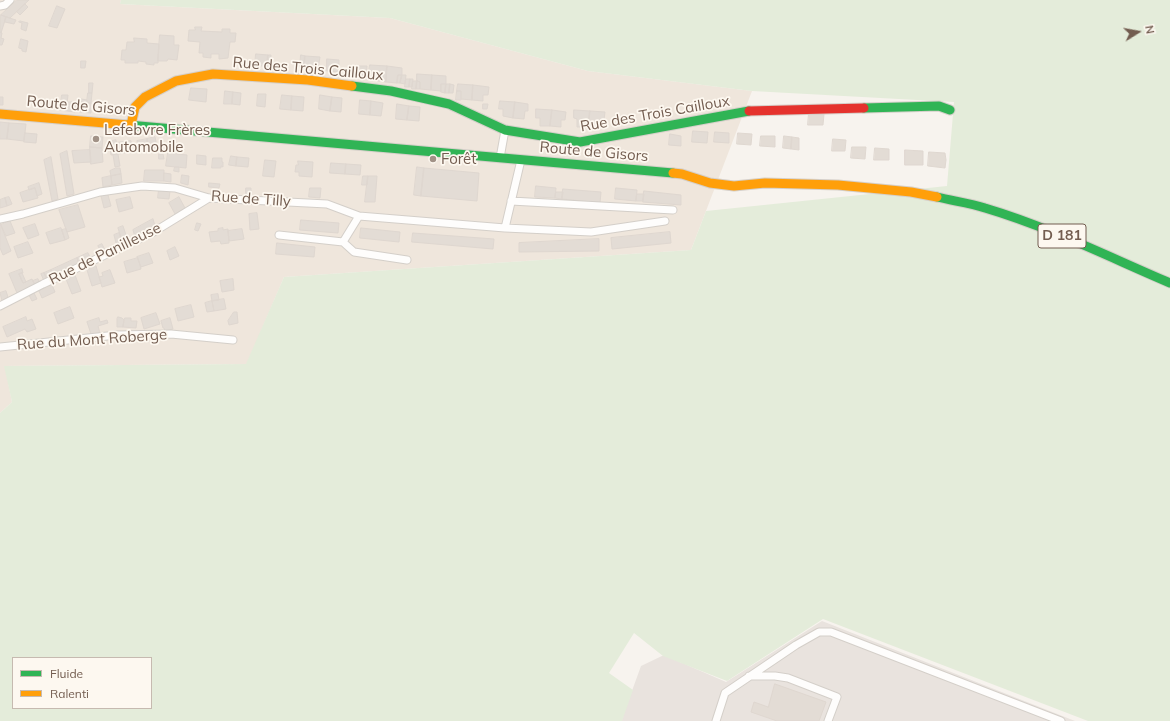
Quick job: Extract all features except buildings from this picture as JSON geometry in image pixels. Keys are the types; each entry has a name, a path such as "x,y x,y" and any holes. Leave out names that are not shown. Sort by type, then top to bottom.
{"main road":[{"name":"Rue des Trois Cailloux","path":"131,125 135,107 145,97 176,81 213,74 308,80 391,91 449,104 505,130 580,142 755,110 939,106 950,110"},
{"name":"Route de Gisors","path":"0,114 682,174 710,183 734,186 765,183 830,185 911,192 983,207 1011,216 1064,237 1170,283"}],"street":[{"path":"0,6 5,5 10,0"},
{"path":"500,158 505,130"},
{"path":"505,228 521,160"},
{"name":"Rue de Tilly","path":"0,219 100,192 142,186 175,188 208,198 327,204 359,216 505,228 591,232 665,221"},
{"name":"Rue de Panilleuse","path":"0,306 43,284 152,233 208,198"},
{"path":"511,201 673,210"},
{"path":"343,242 359,216"},
{"path":"279,235 343,242 354,252 407,260"},
{"name":"Rue du Mont Roberge","path":"0,347 118,335 171,334 233,340"},
{"path":"716,721 725,693 796,645 819,632 831,632 1061,721"},
{"path":"749,676 774,676 788,678 837,697 828,721"}],"shaded area":[{"path":"0,0 121,0 120,4 390,18 588,71 752,91 691,250 284,277 247,364 5,366 12,402 0,413"},
{"path":"822,621 1075,721 621,721 641,666 664,655 726,682"}],"green space":[{"path":"121,0 1170,0 1170,721 1088,721 823,619 727,681 663,656 634,633 609,673 633,690 622,721 0,721 0,413 12,402 4,366 246,364 284,277 691,250 706,211 947,186 954,102 752,91 588,71 390,18 120,4"}],"traffic: fast":[{"path":"352,86 391,91 449,104 505,130 580,142 749,111"},
{"path":"864,108 939,106 950,110"},
{"path":"128,125 673,173"},
{"path":"937,197 979,206 1032,224 1170,283"}],"traffic: slow":[{"path":"131,125 135,107 145,97 176,81 213,74 308,80 352,86"},
{"path":"0,114 128,125"},
{"path":"673,173 682,174 710,183 734,186 765,183 838,185 911,192 937,197"}],"traffic: jam":[{"path":"749,111 864,108"}],"place":[{"name":"Lefebvre Frères Automobile","path":"96,139"},
{"name":"Forêt","path":"433,159"}]}
